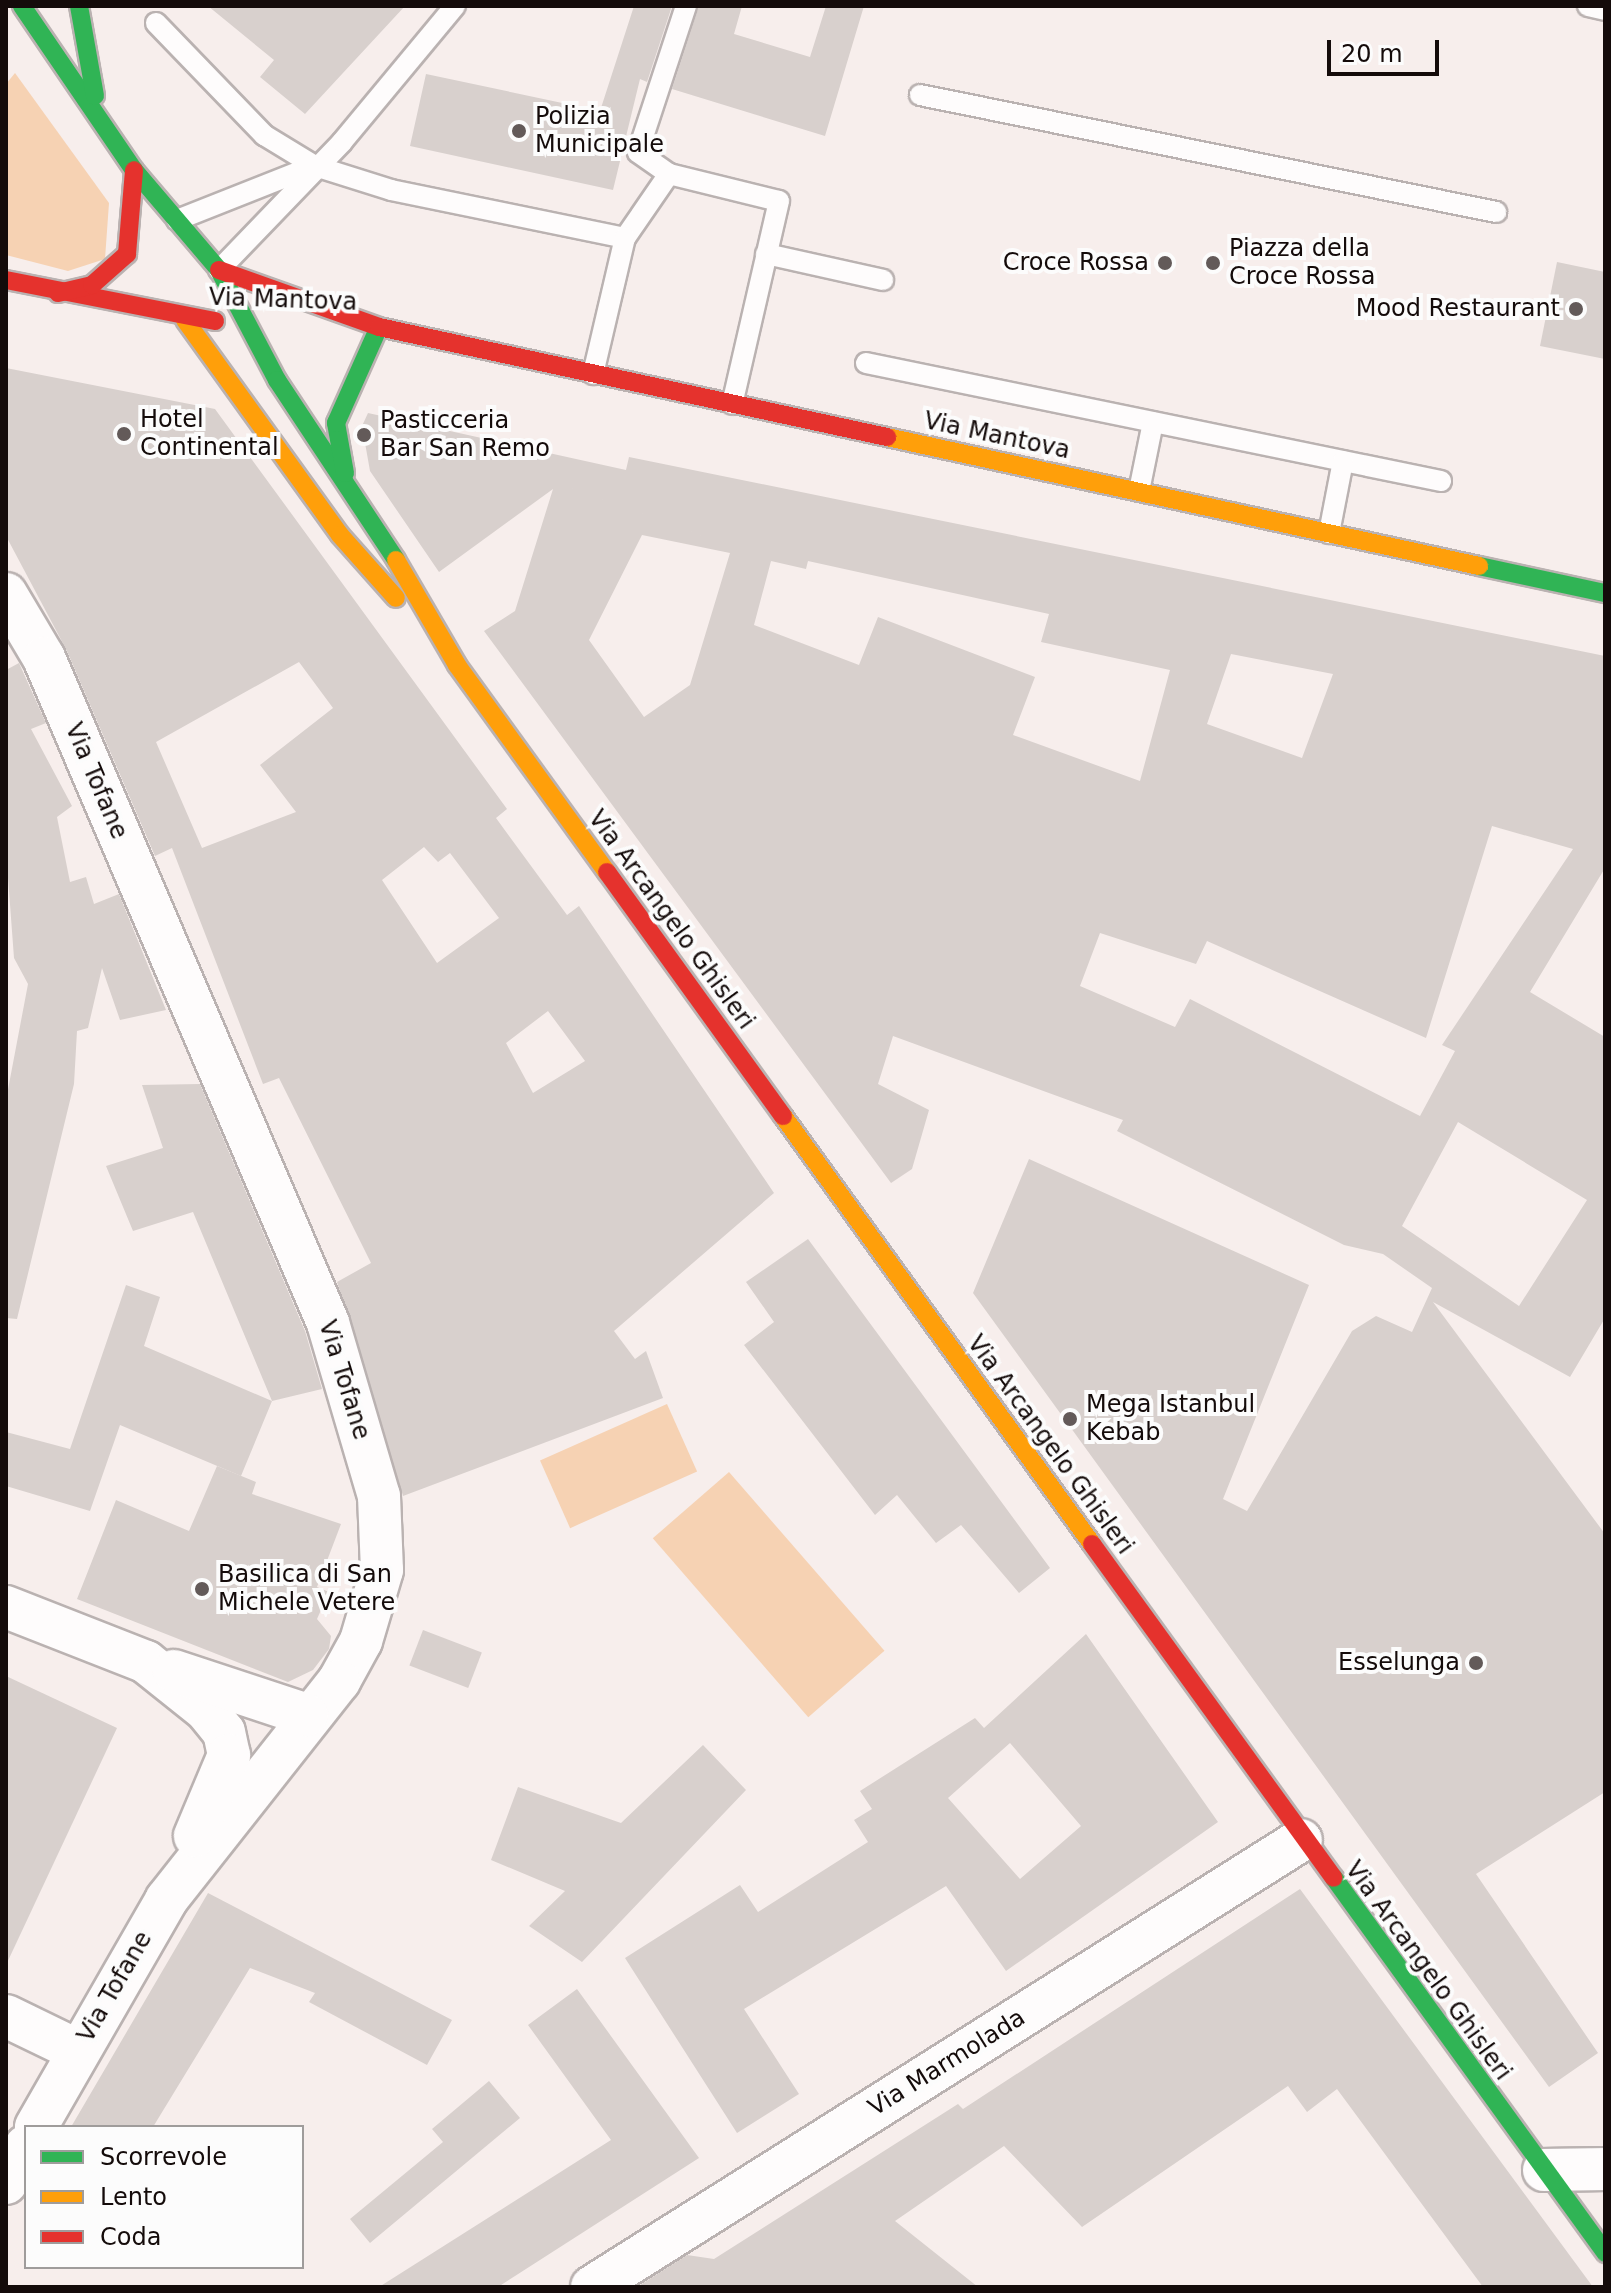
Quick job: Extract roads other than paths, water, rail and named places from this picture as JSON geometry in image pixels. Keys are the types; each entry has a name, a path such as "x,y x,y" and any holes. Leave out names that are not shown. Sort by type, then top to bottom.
{"main road":[{"path":"79,6 101,122"},
{"path":"13,32 28,9"},
{"name":"Via Arcangelo Ghisleri","path":"28,9 134,170 219,270 249,321 277,380 348,483 457,665 1301,1840 1544,2170 1601,2240"},
{"path":"58,293 92,285 127,254 134,170"},
{"name":"Via Mantova","path":"219,270 379,327 1605,593"},
{"name":"Via Mantova","path":"6,280 185,320 279,324"},
{"name":"Via Arcangelo Ghisleri","path":"185,320 340,535 457,665"},
{"name":"Via Arcangelo Ghisleri","path":"348,483 336,423 379,327"},
{"name":"Via Mantova","path":"323,329 379,327"}],"street":[{"name":"Via Tofane","path":"6,594 44,658 328,1323 379,1496 382,1570 375,1601 339,1681 307,1715 167,1899 37,2125"},
{"path":"6,1607 146,1662 307,1715"},
{"path":"146,1662 195,1696 224,1732 229,1755 167,1899"},
{"name":"Via Marmolada","path":"592,2287 1301,1840"},
{"path":"6,2016 78,2051"},
{"path":"6,2183 24,2150"},
{"path":"1544,2170 1605,2169"}],"lane":[{"path":"219,270 455,6"},
{"path":"686,6 638,152 669,174 779,201 732,404"},
{"path":"1588,6 1605,10"},
{"path":"156,23 264,135 315,166 391,190 625,238"},
{"path":"920,95 1496,212"},
{"path":"177,220 315,166"},
{"path":"593,374 625,238 669,174"},
{"path":"766,254 883,280"},
{"path":"866,363 1441,481"},
{"path":"1139,491 1153,422"},
{"path":"1329,533 1343,461"}],"place":[{"name":"Polizia Municipale","path":"519,131"},
{"name":"Croce Rossa","path":"1165,263"},
{"name":"Piazza della Croce Rossa","path":"1213,263"},
{"name":"Mood Restaurant","path":"1576,309"},
{"name":"Hotel Continental","path":"124,434"},
{"name":"Pasticceria Bar San Remo","path":"364,435"},
{"name":"Mega Istanbul Kebab","path":"1070,1419"},
{"name":"Basilica di San Michele Vetere","path":"202,1589"},
{"name":"Esselunga","path":"1476,1663"}]}
